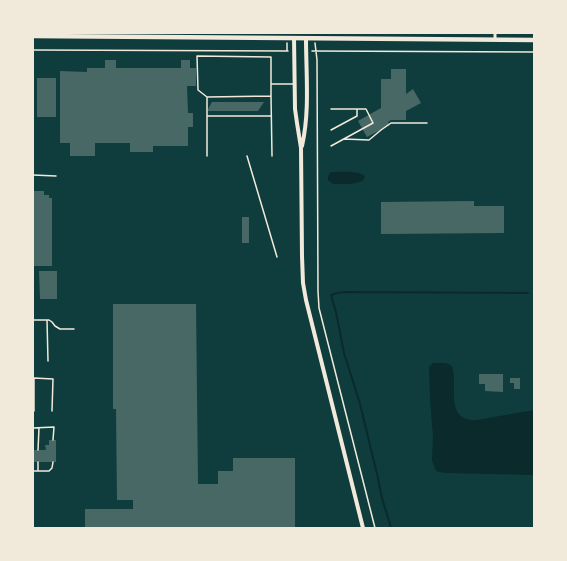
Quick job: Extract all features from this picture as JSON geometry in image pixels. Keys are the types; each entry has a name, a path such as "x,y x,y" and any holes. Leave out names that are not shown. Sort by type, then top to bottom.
{"main road":[{"path":"33,36 534,40"}],"street":[{"path":"495,33 495,39"},
{"path":"294,38 296,123 301,148 302,263 304,292 363,528"},
{"path":"301,148 305,134 307,108 306,38"}],"lane":[{"path":"271,96 207,97 198,90 197,56 271,57 272,156"},
{"path":"272,84 295,84"},
{"path":"207,97 207,156"},
{"path":"331,109 366,109 373,123 331,146"},
{"path":"331,130 358,116 357,109"},
{"path":"207,116 271,116"},
{"path":"344,139 370,140 391,123 427,123"},
{"path":"33,175 56,176"},
{"path":"33,320 47,320 52,322 60,329 74,329"},
{"path":"47,320 48,361"},
{"path":"34,411 34,378 53,379 52,411"},
{"path":"33,428 54,427 53,440"},
{"path":"38,450 39,428"},
{"path":"38,462 38,471"},
{"path":"33,471 48,471 52,468 53,462"}],"path":[{"path":"315,38 317,60 319,308 375,528"},
{"path":"33,50 294,51"},
{"path":"306,51 534,52"},
{"path":"246,156 277,257"}],"water":[{"path":"330,172 353,172 362,174 365,177 362,181 355,183 333,184 328,180"},
{"path":"433,363 446,363 452,366 454,374 454,401 456,409 460,415 466,419 477,420 534,410 534,475 447,473 438,472 435,469 432,460 433,437 429,371 429,367"}],"building":[{"path":"105,60 116,60 116,68 181,68 181,60 190,60 190,68 196,68 196,86 187,86 188,113 193,113 193,127 188,127 188,146 153,146 153,152 130,152 130,143 95,143 95,156 70,156 70,143 60,143 60,71 87,72 87,68 105,68"},
{"path":"391,69 406,69 406,94 413,89 421,103 406,111 406,120 391,120 388,122 390,125 367,137 358,121 381,108 381,79 391,79"},
{"path":"37,78 56,78 56,117 37,117"},
{"path":"212,102 264,102 258,111 207,111"},
{"path":"33,191 44,191 44,195 49,195 49,198 52,198 52,266 33,266"},
{"path":"474,201 474,206 504,206 504,233 381,234 381,202"},
{"path":"242,217 249,217 249,243 242,243"},
{"path":"39,271 57,271 57,299 40,299"},
{"path":"113,304 196,304 198,484 218,484 218,471 233,471 233,458 295,458 295,528 85,528 85,509 133,509 133,500 117,500 116,409 113,409"},
{"path":"479,374 503,374 503,392 485,391 485,384 479,384"},
{"path":"510,378 520,378 520,389 514,389 514,383 510,383"},
{"path":"49,440 56,440 56,462 33,462 33,450 46,450 45,445 49,445"}],"waterway":[{"path":"391,528 382,498 360,404 344,353 331,295 343,292 528,293"}]}
